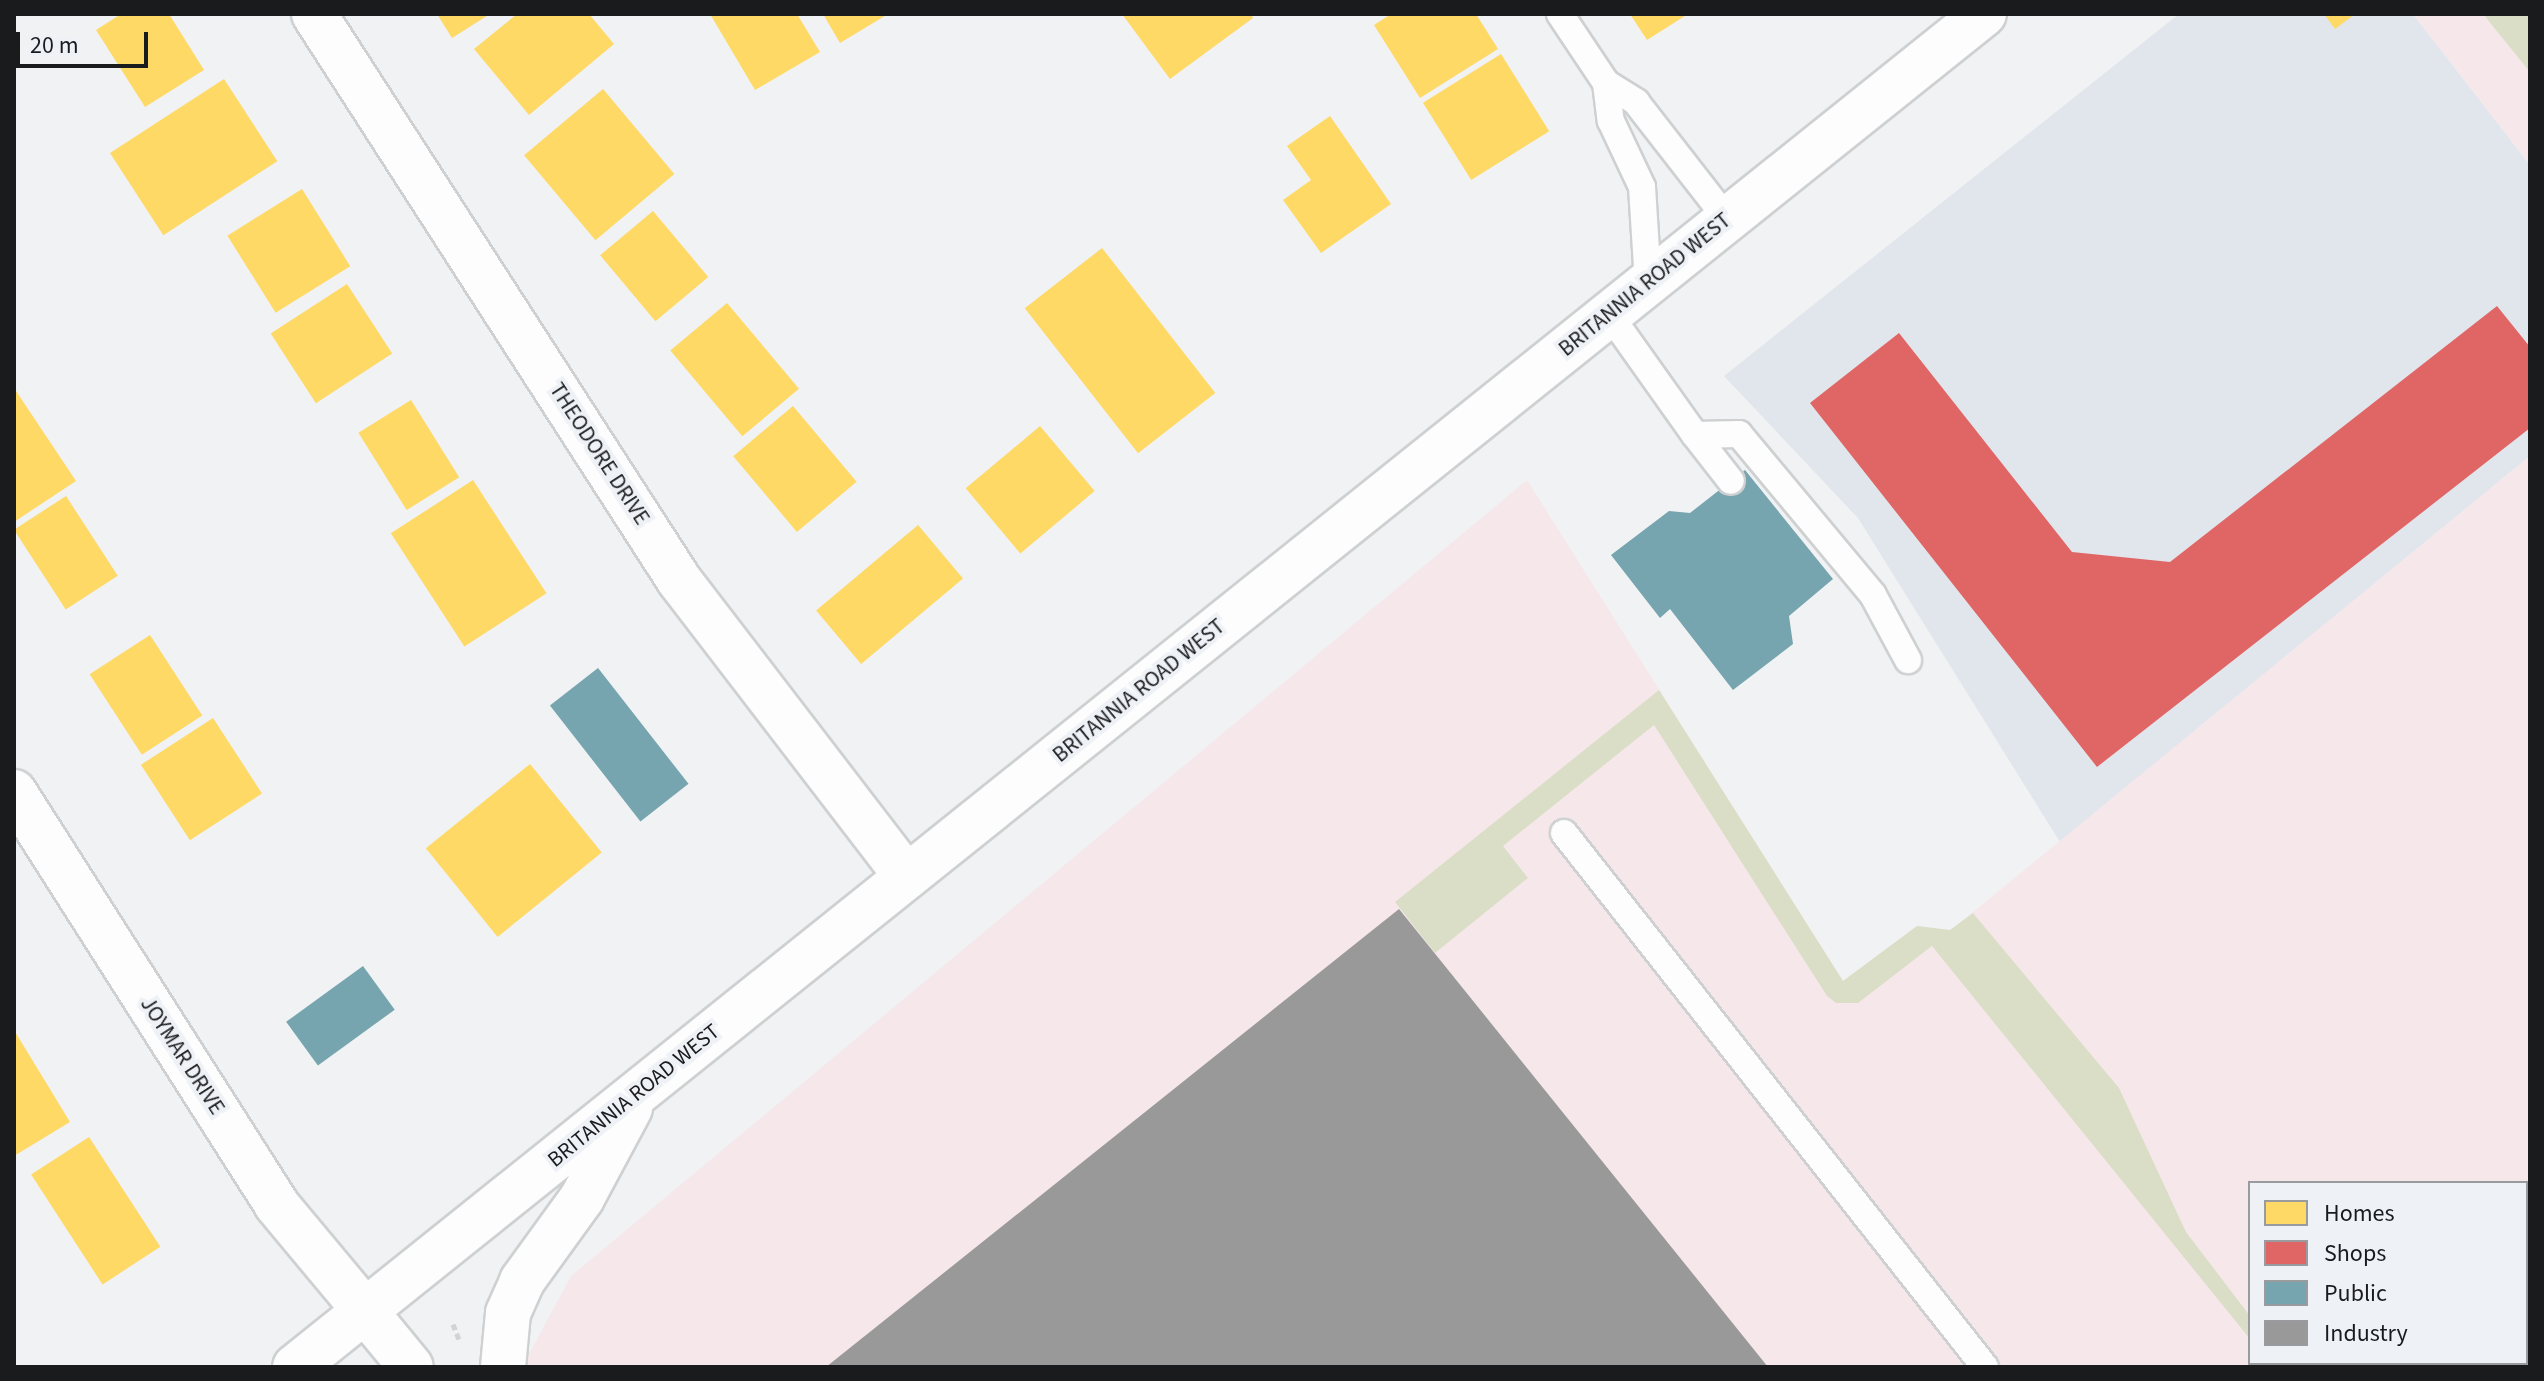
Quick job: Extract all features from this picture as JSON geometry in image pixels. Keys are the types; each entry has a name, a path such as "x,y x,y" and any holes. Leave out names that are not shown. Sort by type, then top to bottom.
{"main road":[{"name":"THEODORE DRIVE","path":"314,14 679,580 907,877"},
{"name":"BRITANNIA ROAD WEST","path":"295,1367 1984,14"},
{"name":"JOYMAR DRIVE","path":"14,792 276,1204 411,1367"},
{"path":"503,1367 508,1313 522,1281 582,1198 639,1092"}],"lane":[{"path":"1560,14 1606,83 1636,102 1727,219"},
{"path":"1606,83 1611,121 1642,187 1648,283"},
{"path":"1609,314 1731,481"},
{"path":"1695,435 1739,434 1873,595 1908,660"},
{"path":"1564,833 1985,1367"}],"shaded area":[{"path":"2179,14 2413,14 2530,165 2530,456 2060,842 1858,518 1724,376"},
{"path":"2413,14 2530,14 2530,165"},
{"path":"2530,456 2530,1367 522,1367 571,1276 1527,480 1843,981 1917,926 1951,930"}],"green space":[{"path":"2484,14 2530,14 2530,72 2487,19"},
{"path":"1659,690 1843,981 1917,926 1950,930 1973,913 2119,1088 2186,1232 2248,1313 2248,1337 1932,946 1858,1003 1836,1003 1827,996 1654,725 1503,846 1528,878 1435,953 1395,902"}],"building: Homes":[{"path":"121,14 169,14 204,70 145,107 96,30"},
{"path":"437,14 490,14 452,38"},
{"path":"517,14 589,14 614,44 529,115 474,49"},
{"path":"710,14 797,14 820,52 755,90"},
{"path":"823,14 888,14 840,43"},
{"path":"1122,14 1251,14 1253,18 1170,79"},
{"path":"1391,14 1476,14 1498,49 1420,98 1374,25"},
{"path":"1630,14 1688,14 1647,40"},
{"path":"2324,14 2355,14 2335,29"},
{"path":"1501,54 1549,131 1471,180 1423,103"},
{"path":"224,79 277,161 163,235 110,153"},
{"path":"603,89 674,174 595,240 524,155"},
{"path":"1330,116 1391,204 1321,253 1283,200 1311,180 1287,146"},
{"path":"302,189 350,266 276,313 227,236"},
{"path":"653,211 708,277 655,321 600,255"},
{"path":"1102,248 1215,393 1138,453 1025,308"},
{"path":"347,284 392,354 316,403 271,334"},
{"path":"727,303 799,389 742,436 670,351"},
{"path":"14,388 76,481 14,522"},
{"path":"411,400 459,477 407,510 358,433"},
{"path":"793,406 857,482 797,532 733,456"},
{"path":"1040,426 1095,491 1020,553 966,488"},
{"path":"473,480 547,593 464,647 391,533"},
{"path":"66,496 118,576 66,609 14,530"},
{"path":"918,525 963,579 861,664 816,610"},
{"path":"150,635 202,716 142,755 90,674"},
{"path":"213,718 262,793 190,840 141,765"},
{"path":"530,764 602,853 498,937 426,848"},
{"path":"14,1030 70,1122 14,1156"},
{"path":"89,1137 160,1247 102,1284 31,1175"}],"building: Shops":[{"path":"2497,306 2530,347 2530,428 2097,767 1810,403 1899,333 2072,552 2170,562"}],"building: Public":[{"path":"1745,470 1833,579 1789,616 1793,644 1733,690 1670,609 1660,618 1611,555 1669,511 1690,513"},
{"path":"598,668 689,784 640,821 550,706"},
{"path":"363,966 395,1010 318,1066 286,1022"}],"building: Industry":[{"path":"1399,909 1768,1367 826,1367"},
{"path":"2530,1185 2530,1367 2394,1365 2528,1365"}]}
